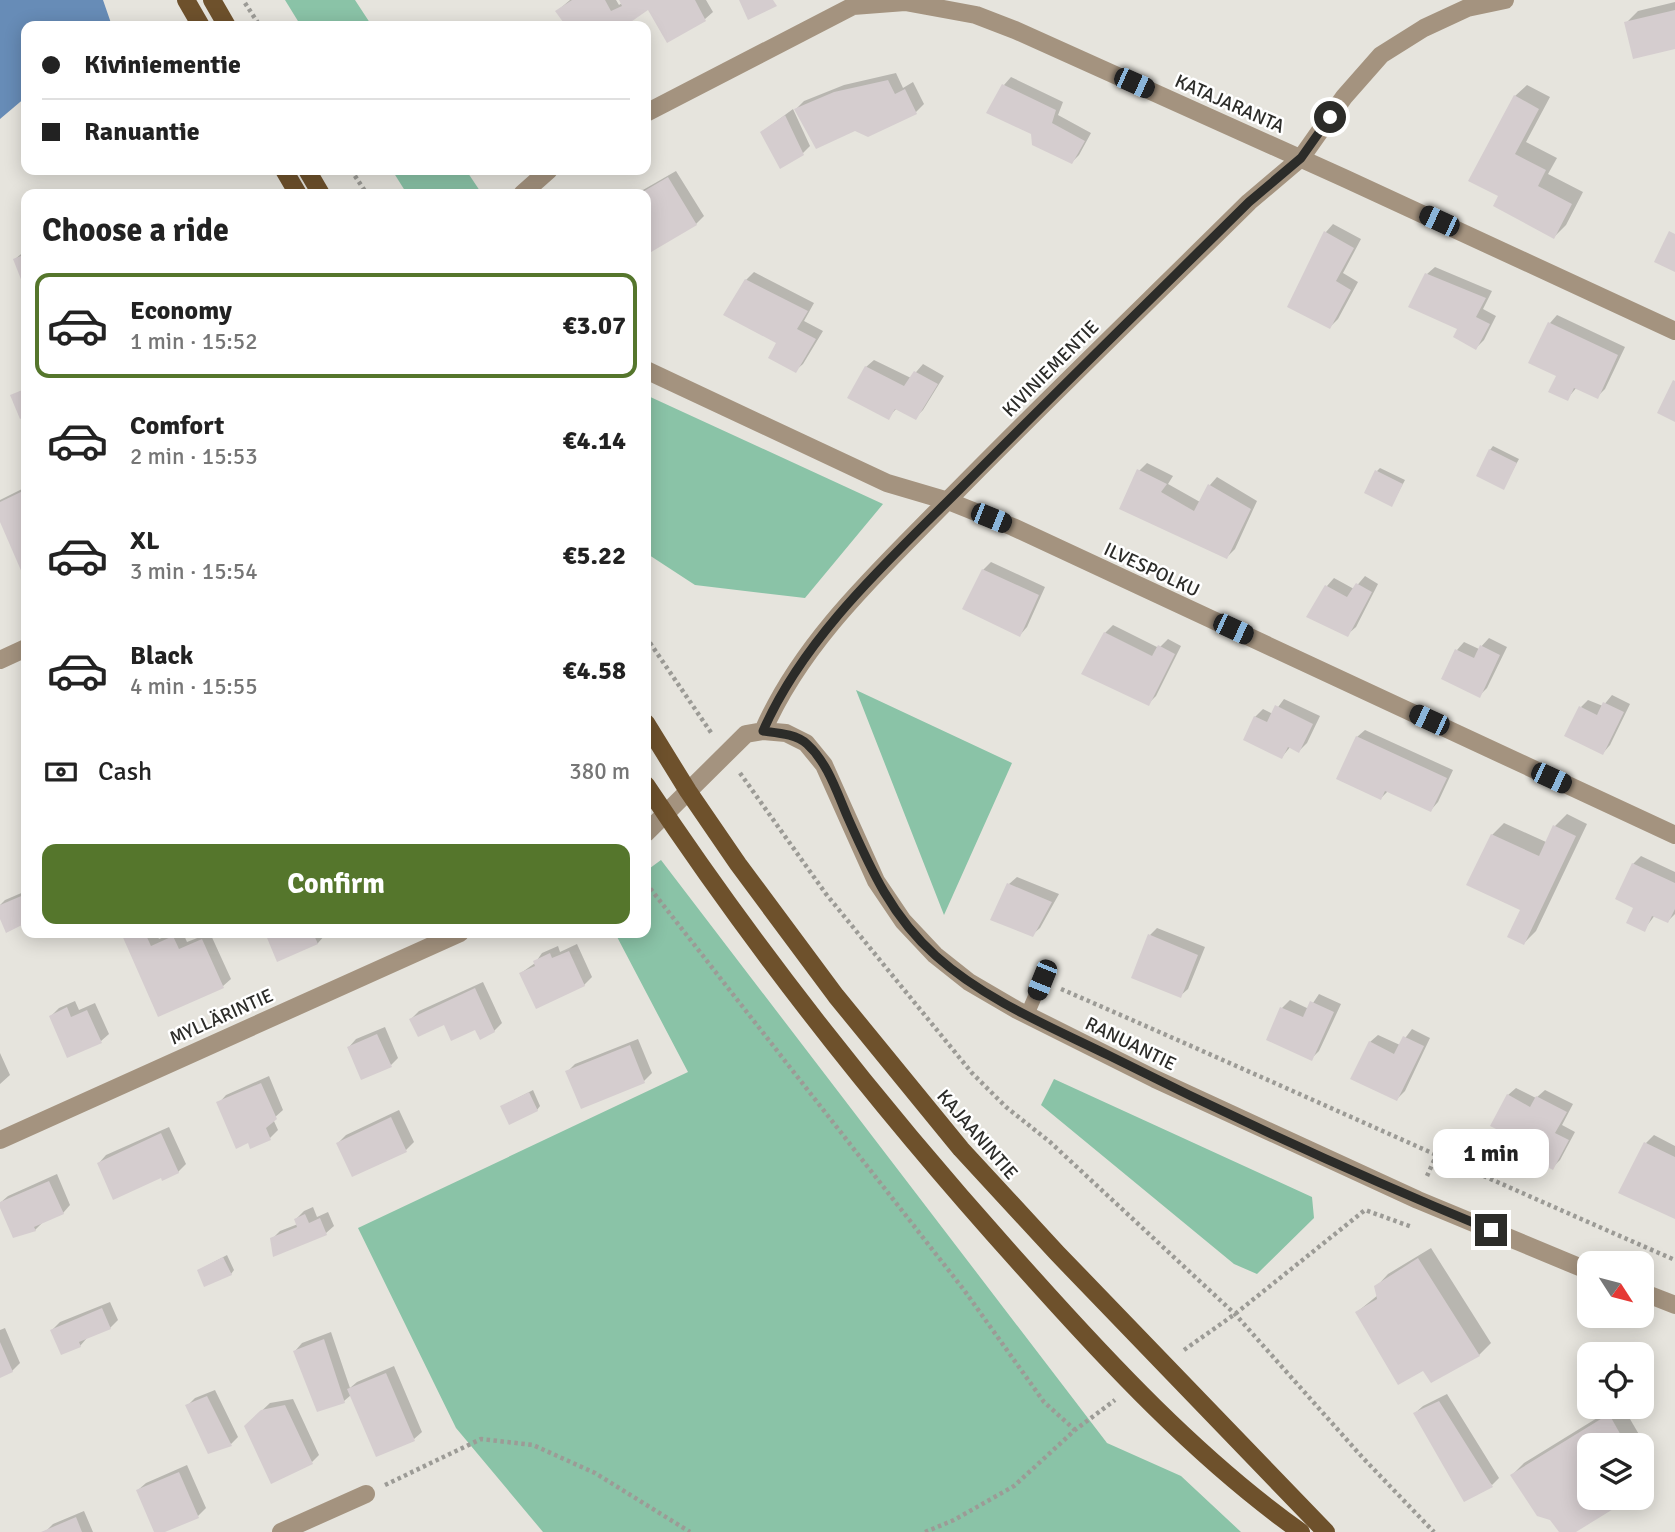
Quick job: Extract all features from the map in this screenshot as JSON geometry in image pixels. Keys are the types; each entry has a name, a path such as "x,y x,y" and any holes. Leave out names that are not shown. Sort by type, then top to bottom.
{"main road":[{"path":"186,0 198,21"},
{"path":"212,0 224,21"},
{"name":"KAJAANINTIE","path":"651,731 738,864 836,996 961,1149 1057,1253 1326,1532"},
{"path":"651,792 716,888 828,1037 943,1178 1111,1363 1267,1508 1301,1532"}],"street":[{"name":"KIVINIEMENTIE","path":"763,731 777,698 811,649 909,538 1249,202 1301,158 1344,97 1381,55 1424,28 1467,8 1505,0"},
{"name":"KATAJARANTA","path":"651,110 853,6 905,2 976,15 1301,158 1675,331"},
{"path":"528,189 543,175"},
{"name":"ILVESPOLKU","path":"651,372 887,483 948,500 1013,527 1675,835"},
{"path":"0,660 21,650"},
{"path":"651,828 746,734 763,731"},
{"name":"RANUANTIE","path":"763,731 786,733 806,743 824,765 876,881 903,921 935,955 961,975 1027,1015 1155,1079 1418,1200 1577,1265"},
{"name":"MYLLÄRINTIE","path":"0,1140 449,938"},
{"path":"1654,1297 1675,1305"},
{"path":"281,1532 366,1494"}],"lane":[{"path":"1027,1015 1042,980"}],"path":[{"path":"243,0 257,21"},
{"path":"651,644 696,712"},
{"path":"748,784 825,894 972,1073 1235,1314 1363,1458 1434,1532"},
{"path":"651,889 964,1290 1044,1402 1074,1430"},
{"path":"1042,980 1675,1260"},
{"path":"1427,1176 1436,1156"},
{"path":"1178,1354 1235,1314 1365,1210 1420,1230"},
{"path":"925,1532 954,1520 1014,1486 1074,1430 1121,1395"},
{"path":"366,1494 481,1439 533,1445 595,1473 690,1532"}],"green space":[{"path":"285,0 355,0 369,21 298,21"},
{"path":"395,175 469,175 479,189 404,189"},
{"path":"651,397 883,504 805,598 695,585 651,556"},
{"path":"856,690 1012,763 944,915"},
{"path":"661,860 1107,1443 1181,1476 1241,1532 543,1532 456,1428 358,1228 688,1072 618,938 651,938 651,867"},
{"path":"1054,1079 1312,1197 1314,1218 1257,1274 1234,1264 1041,1105"}],"water":[{"path":"0,0 103,0 110,21 21,21 21,101 0,119"}],"building":[{"path":"572,0 605,0 611,11 622,6 619,0 695,0 706,21 667,43 648,10 632,21 562,21 555,11"},
{"path":"739,0 773,0 777,6 748,20"},
{"path":"1675,10 1675,49 1633,59 1624,22"},
{"path":"888,80 895,94 905,89 917,114 868,137 855,131 816,149 794,109 834,92"},
{"path":"1002,84 1056,110 1052,123 1085,141 1072,164 1032,145 1031,134 986,113"},
{"path":"1514,95 1539,109 1515,154 1546,170 1538,186 1572,204 1554,239 1493,206 1498,196 1468,181"},
{"path":"785,115 804,155 780,169 760,132"},
{"path":"668,177 697,225 651,252 651,189 648,189"},
{"path":"1324,231 1354,248 1336,281 1351,290 1330,329 1287,307"},
{"path":"1669,231 1675,234 1675,272 1654,262"},
{"path":"21,256 21,279 13,259"},
{"path":"1425,273 1486,298 1476,317 1490,324 1476,350 1453,337 1457,329 1408,307"},
{"path":"745,279 808,311 797,329 816,339 796,373 768,358 776,343 723,315"},
{"path":"1548,322 1618,355 1598,399 1574,388 1568,401 1548,392 1556,376 1528,363"},
{"path":"865,366 904,386 914,371 938,384 916,420 895,409 889,420 847,398"},
{"path":"1673,380 1675,381 1675,422 1657,413"},
{"path":"21,391 20,419 10,395"},
{"path":"1489,449 1517,463 1504,490 1476,476"},
{"path":"1137,469 1167,484 1161,492 1194,511 1208,484 1251,509 1227,559 1119,509"},
{"path":"1375,470 1403,484 1392,507 1364,493"},
{"path":"21,492 21,570 0,522 0,502"},
{"path":"982,569 1039,595 1020,637 962,609"},
{"path":"1356,583 1372,592 1348,637 1306,617 1325,585 1347,597"},
{"path":"1104,632 1152,656 1158,645 1175,654 1149,706 1081,674"},
{"path":"1480,645 1500,655 1480,698 1441,679 1455,649 1474,658"},
{"path":"1603,702 1624,712 1603,755 1564,736 1579,706 1597,715"},
{"path":"1275,705 1313,724 1299,753 1288,747 1282,759 1243,740 1254,716 1267,722"},
{"path":"1356,736 1447,778 1431,812 1385,791 1381,800 1336,779"},
{"path":"1553,825 1576,836 1524,945 1507,937 1520,910 1466,885 1491,834 1539,856"},
{"path":"1632,863 1675,883 1675,909 1668,923 1652,916 1645,932 1626,923 1633,908 1615,899"},
{"path":"1007,883 1052,902 1033,937 990,920"},
{"path":"21,896 21,926 6,933 0,919 0,905"},
{"path":"1148,934 1198,955 1181,998 1131,978"},
{"path":"123,938 147,938 151,946 174,938 179,949 202,939 224,988 158,1017"},
{"path":"267,938 315,938 318,944 277,962"},
{"path":"569,951 585,986 536,1009 519,973 535,966 533,961 550,953 552,958"},
{"path":"475,988 495,1032 480,1040 475,1030 451,1041 444,1025 418,1037 409,1019"},
{"path":"1310,1001 1334,1012 1312,1061 1266,1040 1280,1007 1303,1017"},
{"path":"67,1007 71,1017 87,1010 102,1043 67,1058 49,1016"},
{"path":"377,1034 392,1067 361,1080 347,1047"},
{"path":"1403,1036 1424,1046 1397,1101 1350,1079 1369,1041 1394,1054"},
{"path":"630,1045 645,1083 581,1109 565,1071"},
{"path":"261,1083 277,1119 266,1128 271,1140 250,1149 248,1143 236,1149 216,1102"},
{"path":"529,1092 538,1111 509,1125 500,1106"},
{"path":"1507,1094 1530,1107 1536,1096 1567,1112 1555,1133 1569,1140 1553,1170 1513,1150 1518,1140 1490,1126"},
{"path":"391,1117 407,1152 352,1177 336,1143"},
{"path":"161,1133 179,1173 162,1181 161,1178 113,1200 97,1163"},
{"path":"1644,1142 1675,1157 1675,1219 1618,1193"},
{"path":"49,1181 64,1214 34,1227 36,1231 13,1238 0,1202"},
{"path":"305,1214 309,1223 320,1218 327,1235 273,1257 270,1238 297,1227 294,1219"},
{"path":"223,1257 232,1275 204,1287 197,1270"},
{"path":"1418,1258 1480,1356 1431,1383 1423,1371 1398,1385 1355,1312 1377,1299 1374,1286"},
{"path":"102,1308 111,1329 79,1342 81,1347 61,1355 50,1330"},
{"path":"324,1339 345,1403 317,1412 293,1351"},
{"path":"0,1342 13,1372 0,1378"},
{"path":"386,1373 415,1441 376,1457 347,1389"},
{"path":"207,1396 232,1446 208,1454 185,1405"},
{"path":"1439,1401 1493,1487 1464,1502 1413,1413"},
{"path":"285,1405 313,1464 271,1484 244,1426 261,1410"},
{"path":"1601,1419 1612,1419 1620,1433 1578,1433"},
{"path":"1577,1434 1577,1510 1612,1510 1576,1532 1559,1532 1550,1520 1537,1516 1510,1475"},
{"path":"179,1472 199,1518 165,1532 154,1532 136,1490"},
{"path":"76,1517 82,1532 41,1532"}],"route":[{"path":"1330,117 1301,158 1249,202 909,538 811,649 777,698 763,731 786,733 806,743 824,765 876,881 903,921 935,955 969,982 1027,1015 1155,1079 1418,1200 1491,1230"}]}
